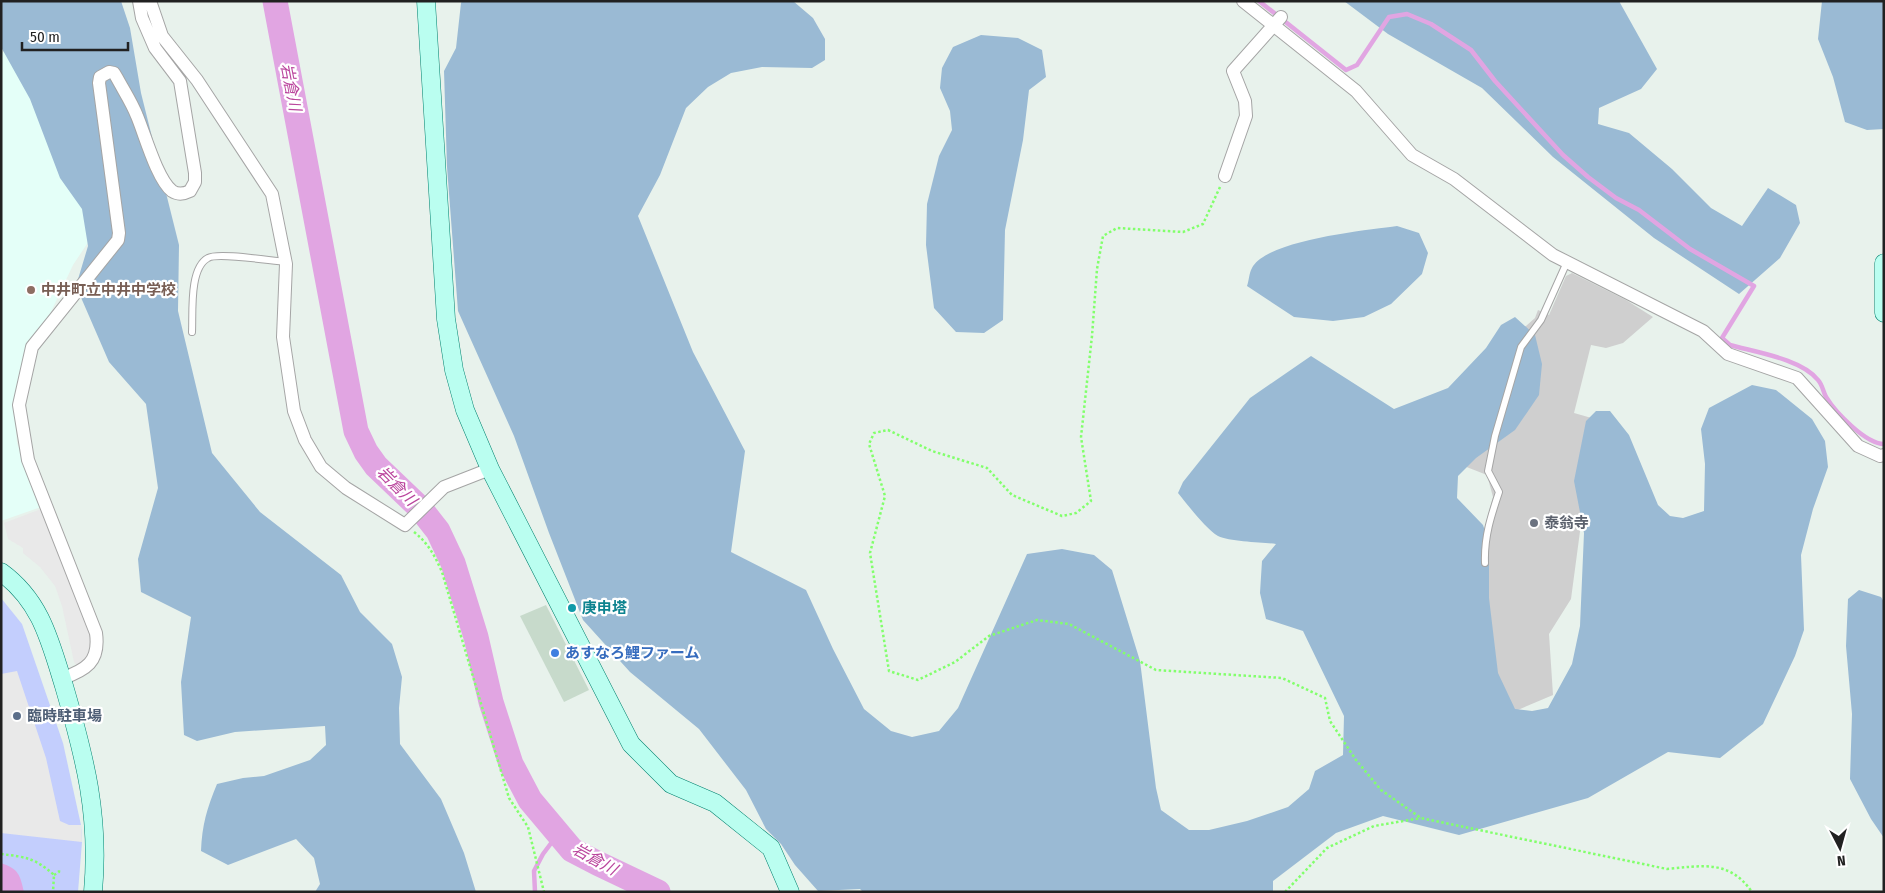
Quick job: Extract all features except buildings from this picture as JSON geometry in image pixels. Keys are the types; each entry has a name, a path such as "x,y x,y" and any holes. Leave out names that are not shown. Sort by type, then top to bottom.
{"street":[{"path":"61,679 80,672 95,657 98,644 96,633 28,460 19,405 32,347 118,240 119,233 99,83 100,76 109,72 117,78 137,115 155,163 172,191 177,194 190,192 195,182 180,80 155,48 142,18 139,1"},
{"path":"150,1 162,36 197,80 272,194 286,262 283,337 294,411 305,440 321,467 346,488 409,521 444,486 490,469"},
{"path":"426,1 446,319 454,370 465,410 490,469 630,744 671,784 715,803 771,848 790,892"},
{"path":"1244,1 1277,21 1356,92 1412,156 1454,179 1553,255 1703,331 1728,354 1797,378 1858,446 1884,456"},
{"path":"1225,176 1246,116 1245,101 1233,71 1277,21"},
{"path":"1884,263 1884,313"},
{"path":"1,572 14,581 31,603 48,632 79,738 90,789 95,834 93,892"}],"lane":[{"path":"192,332 195,277 204,261 215,256 286,262"},
{"path":"1486,563 1485,541 1488,524 1499,492 1488,471 1495,436 1521,347 1541,320 1567,262"}],"path":[{"path":"1225,176 1203,224 1183,232 1117,228 1103,236 1097,270 1081,437 1091,501 1076,513 1062,516 1012,495 986,468 932,451 888,430 874,433 869,444 885,496 870,553 889,671 918,680 955,662 990,636 1037,620 1070,624 1156,670 1282,678 1324,698 1330,721 1356,760 1381,790 1421,818"},
{"path":"409,521 434,553 442,572 509,798 528,827 544,892"},
{"path":"1284,892 1327,848 1374,826 1421,818 1667,869 1706,865 1728,870 1747,885 1752,892"},
{"path":"1,854 28,857 40,863 54,875"},
{"path":"54,875 59,872 59,869"},
{"path":"53,892 54,875"}],"shaded area":[{"path":"1,1 121,1 130,28 141,93 179,245 178,311 212,453 260,512 341,575 360,612 392,644 402,677 399,708 400,744 441,799 464,853 476,892 315,892 320,884 314,858 296,839 228,865 201,851 206,817 217,784 243,778 264,776 310,760 326,745 325,726 235,732 197,741 184,735 181,682 191,617 141,592 138,559 158,488 146,404 109,362 76,286 88,246 82,209 60,178 30,99 1,47"},
{"path":"462,1 793,1 813,18 825,39 825,60 812,68 762,67 731,73 708,87 686,108 660,175 638,216 693,352 745,451 731,552 806,590 833,649 864,709 891,731 912,737 939,731 958,708 1027,554 1062,549 1094,555 1112,570 1140,661 1156,788 1161,810 1189,830 1209,830 1247,821 1288,807 1309,789 1315,771 1343,755 1344,716 1303,631 1266,619 1260,593 1262,561 1276,544 1238,541 1223,538 1213,533 1178,493 1183,482 1250,398 1311,356 1394,409 1448,388 1486,348 1501,325 1515,317 1535,335 1542,364 1539,395 1515,430 1476,458 1458,476 1457,498 1483,525 1489,543 1489,598 1498,673 1515,709 1532,711 1548,708 1572,664 1580,626 1584,533 1574,481 1586,421 1596,411 1610,411 1629,435 1658,505 1670,516 1683,518 1704,511 1705,464 1701,429 1709,408 1752,385 1776,390 1812,419 1825,441 1828,467 1813,509 1801,555 1804,630 1795,656 1763,724 1720,758 1668,752 1588,798 1459,835 1383,816 1336,833 1273,881 1273,892 863,892 860,889 818,891 795,865 781,844 766,829 746,790 699,729 630,672 583,620 514,436 458,311 447,167 444,71 456,48"},
{"path":"1344,1 1619,1 1657,69 1641,89 1599,108 1598,124 1629,133 1672,169 1711,208 1742,226 1768,188 1796,205 1800,223 1780,258 1739,294 1654,238 1553,157 1482,88 1388,34"},
{"path":"1822,1 1884,1 1884,129 1867,130 1845,122 1833,77 1818,39"},
{"path":"981,35 1018,38 1042,50 1046,77 1029,90 1023,140 1005,230 1003,320 984,333 956,332 934,308 926,245 927,204 939,156 952,130 950,111 940,88 942,68 953,47"},
{"name":"中井町立中井中学校","path":"31,43 91,226 89,241 73,265 49,316 29,344 14,404 17,443 41,507 1,521 1,53"},
{"path":"1397,226 1419,233 1428,253 1422,274 1391,304 1364,317 1333,321 1294,317 1247,286 1252,268 1261,258 1276,250 1318,238"},
{"name":"泰翁寺","path":"1572,273 1626,300 1653,317 1623,343 1606,348 1591,345 1574,413 1595,419 1571,599 1549,634 1553,695 1485,724 1479,548 1493,497 1487,475 1464,466 1519,332 1535,318 1538,310 1549,315 1566,276"},
{"path":"41,509 90,630 92,642 88,656 77,666 74,662 62,606 55,586 40,567 23,553 23,548 8,539 4,523"},
{"path":"1859,590 1881,597 1884,602 1884,838 1871,819 1850,779 1852,714 1846,646 1848,599"},
{"path":"1,598 22,624 63,743 81,825 82,842 78,892 1,892"},
{"name":"臨時駐車場","path":"17,671 46,758 60,821 69,825 81,825 82,842 1,833 1,674"},
{"path":"1,863 18,873 24,892 1,892"}],"waterway":[{"name":"岩倉川","path":"275,1 356,431 366,452 376,466 420,508 438,531 453,563 476,637 491,702 511,764 530,800 572,850 658,892"},
{"path":"1259,1 1346,70 1357,65 1389,17 1407,14 1431,24 1471,50 1495,81 1563,155 1588,177 1616,198 1639,210 1690,249 1754,286 1722,338 1730,345 1777,357 1811,373 1819,382 1826,397 1836,411 1860,433 1877,443 1884,444"},
{"path":"535,892 534,871 543,854 558,834"}],"place":[{"name":"中井町立中井中学校","path":"31,290"},
{"name":"泰翁寺","path":"1534,523"},
{"name":"庚申塔","path":"572,608"},
{"name":"あすなろ鯉ファーム","path":"555,653"},
{"name":"臨時駐車場","path":"17,716"}]}
